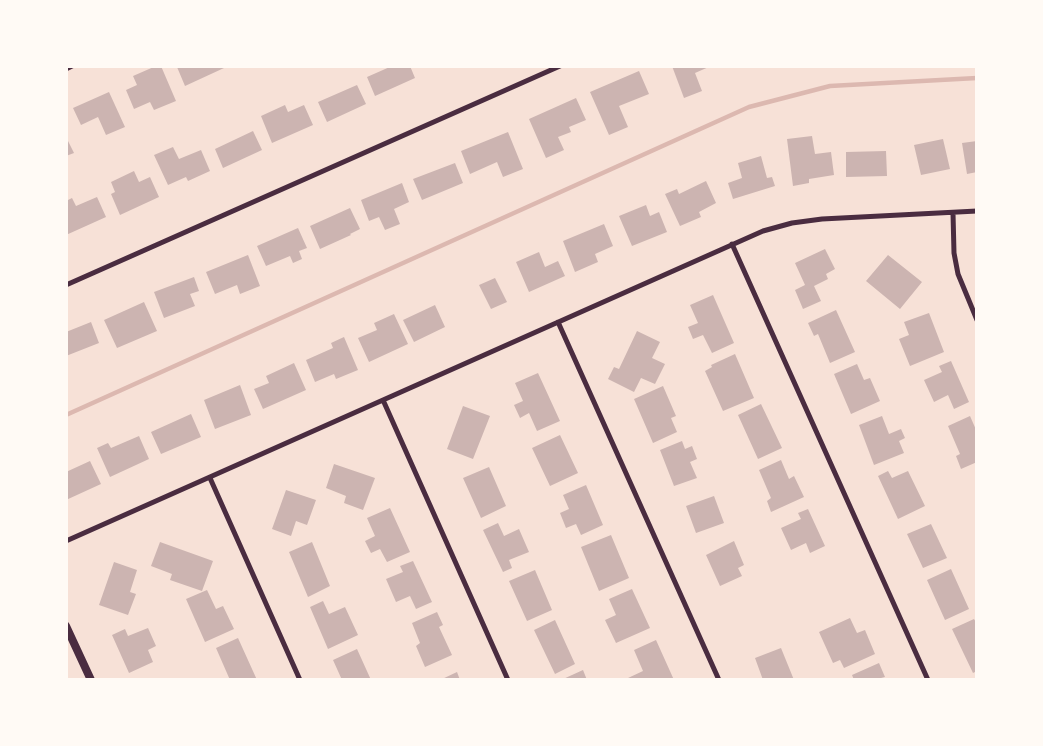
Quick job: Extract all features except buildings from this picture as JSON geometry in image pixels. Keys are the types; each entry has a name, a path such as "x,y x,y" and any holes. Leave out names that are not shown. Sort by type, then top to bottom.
{"street":[{"path":"66,69 72,66"},
{"path":"66,285 560,66"},
{"path":"66,541 764,231 792,223 822,220 977,211"},
{"path":"953,213 954,253 958,274 977,320"},
{"path":"732,244 928,680"},
{"path":"558,322 719,680"},
{"path":"383,400 508,680"},
{"path":"210,478 300,680"},
{"path":"66,626 90,680"}],"waterway":[{"path":"66,415 749,107 830,86 977,78"}]}
